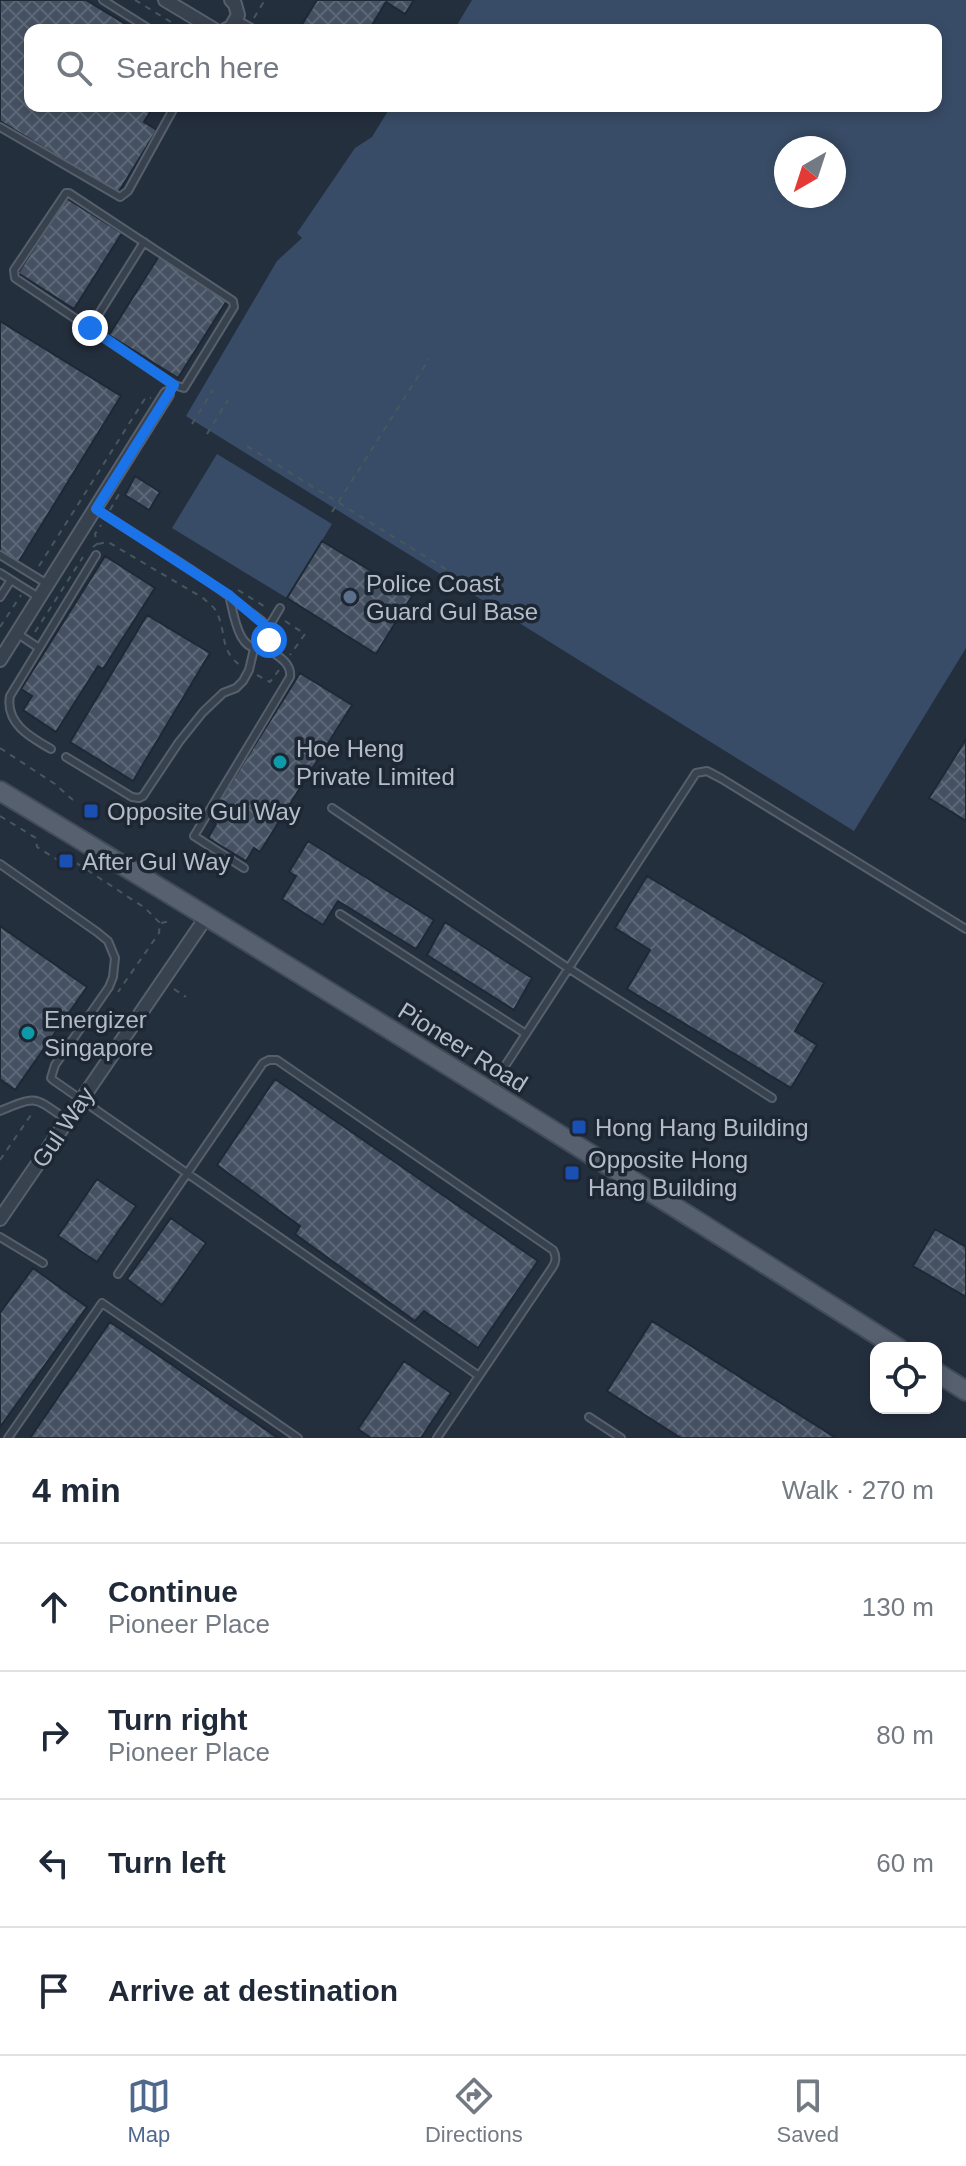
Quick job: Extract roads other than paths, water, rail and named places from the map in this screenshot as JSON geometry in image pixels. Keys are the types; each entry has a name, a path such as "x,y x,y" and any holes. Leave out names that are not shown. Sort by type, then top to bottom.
{"main road":[{"name":"Pioneer Road","path":"0,791 207,916 888,1342"},
{"path":"942,1375 964,1385"}],"street":[{"path":"165,0 205,24"},
{"path":"233,24 238,15 235,1"},
{"path":"0,660 23,638 40,598 101,513 168,394"},
{"name":"Gul Way","path":"0,1219 207,916"}],"lane":[{"path":"103,0 141,24"},
{"path":"236,19 245,24"},
{"path":"0,127 120,197 128,191 172,112"},
{"path":"67,192 231,298 235,304 186,386 168,394 90,328 13,276 14,270 67,192"},
{"path":"90,328 144,242"},
{"path":"101,513 229,595 268,628"},
{"path":"0,555 49,585"},
{"path":"51,749 16,724 9,703 10,696 96,555"},
{"path":"0,573 40,598"},
{"path":"0,597 11,580"},
{"path":"229,595 240,636 247,645 254,649 265,647 290,667 290,677 195,832 196,838 244,868"},
{"path":"265,647 269,640 268,628 278,611"},
{"path":"23,638 39,648"},
{"path":"66,757 132,797 143,796 203,712 223,693 236,688 243,681 254,649"},
{"path":"489,1091 696,773 707,771 966,929"},
{"path":"332,808 568,968 772,1098"},
{"path":"0,864 97,932 112,947 115,958 109,987 51,1071 51,1078 186,1175 479,1376"},
{"path":"340,914 526,1034"},
{"path":"118,1274 263,1063 277,1060 553,1250 556,1261 437,1438"},
{"path":"0,1111 25,1100 40,1102 67,1120"},
{"path":"0,1237 43,1263"},
{"path":"8,1438 102,1303 298,1438"},
{"path":"589,1417 621,1438"}],"water":[{"path":"472,0 966,0 966,648 854,831 186,416 277,261 302,238 297,233 355,148 372,137 387,112 942,112 942,24 458,24"},
{"path":"217,454 332,524 287,598 172,528"}],"place":[{"name":"Police Coast Guard Gul Base","path":"350,597"},
{"name":"Hoe Heng Private Limited","path":"280,762"},
{"name":"Opposite Gul Way","path":"91,811"},
{"name":"After Gul Way","path":"66,861"},
{"name":"Energizer Singapore","path":"28,1033"},
{"name":"Hong Hang Building","path":"579,1127"},
{"name":"Opposite Hong Hang Building","path":"572,1173"}]}
